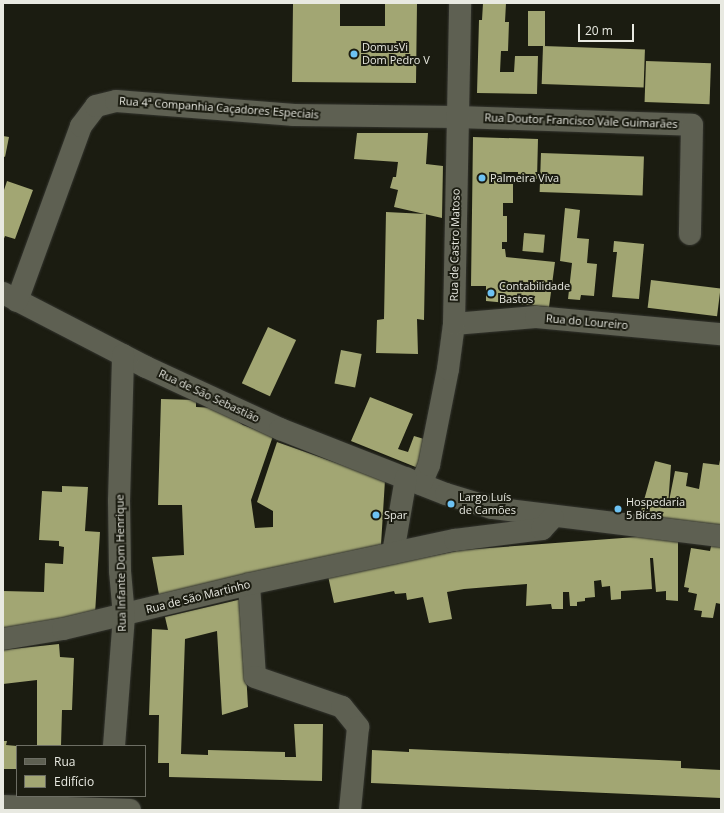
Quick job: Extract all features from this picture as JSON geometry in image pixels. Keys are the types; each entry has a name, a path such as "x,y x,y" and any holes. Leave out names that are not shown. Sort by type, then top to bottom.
{"street":[{"name":"Rua de Castro Matoso","path":"394,553 413,481 429,465 448,369 454,324 460,3"},
{"name":"Rua 4ª Companhia Caçadores Especiais","path":"10,297 81,126 96,106 116,101 294,115 457,117"},
{"name":"Rua Doutor Francisco Vale Guimarães","path":"457,117 692,125 690,234"},
{"name":"Rua de São Sebastião","path":"10,297 123,355 280,429 413,481 492,508 553,517 721,536"},
{"name":"Rua do Loureiro","path":"454,324 536,317 721,334"},
{"name":"Rua Infante Dom Henrique","path":"114,745 124,616 120,571 119,501 123,355"},
{"path":"394,553 455,540 542,529 553,517"},
{"name":"Rua de São Martinho","path":"3,639 36,635 124,616 249,584 394,553"},
{"path":"249,584 255,677 342,707 358,727 350,810"},
{"path":"3,806 109,803 130,810"}],"building":[{"name":"DomusVi Dom Pedro V","path":"293,3 340,3 340,26 385,26 385,3 417,3 416,83 292,82"},
{"path":"483,3 506,3 505,22 509,22 508,51 501,51 500,72 514,72 515,56 538,56 537,94 477,93 479,20 482,20"},
{"path":"528,11 545,11 545,46 528,46"},
{"path":"543,46 645,50 644,88 542,84"},
{"path":"646,61 711,63 710,104 645,102"},
{"path":"357,133 428,133 426,164 443,166 442,218 394,207 398,190 390,188 393,177 396,177 398,162 354,159"},
{"path":"3,136 9,137 5,157 3,156"},
{"path":"473,137 538,139 537,179 518,179 518,172 504,172 504,179 513,179 513,203 503,203 503,216 507,216 507,242 502,242 502,249 505,249 506,257 555,262 549,307 486,301 486,286 471,286"},
{"path":"541,153 644,157 643,196 540,192"},
{"path":"7,181 33,190 15,239 5,236 3,241 3,193"},
{"path":"565,208 580,210 577,238 589,239 587,263 597,264 594,296 581,295 580,300 568,299 572,263 560,261"},
{"path":"386,212 426,214 424,320 417,319 418,354 376,353 377,320 384,319"},
{"path":"524,233 545,235 543,253 522,251"},
{"path":"614,241 644,244 639,299 612,297 617,252 613,252"},
{"path":"651,280 720,289 717,316 648,308"},
{"path":"268,327 296,340 270,396 242,383"},
{"path":"341,350 362,354 355,387 335,383"},
{"path":"370,397 413,414 398,449 408,452 414,436 424,439 418,468 351,441"},
{"path":"161,399 196,400 196,407 217,408 243,425 273,436 251,500 255,528 273,527 273,511 257,502 277,442 385,480 381,545 160,600 152,557 184,555 182,505 158,505"},
{"path":"720,460 721,528 639,518 655,461 671,465 668,506 675,471 688,473 686,486 699,489 703,463 719,465"},
{"path":"62,486 88,487 85,531 100,532 95,614 3,632 3,591 44,592 45,563 63,564 64,547 59,546 59,541 39,540 42,491 62,492"},
{"path":"663,535 678,537 678,601 666,600 666,591 656,592 653,558 650,558 652,589 621,591 621,599 611,600 610,586 602,587 601,580 594,581 595,597 585,598 585,601 577,602 577,606 570,606 569,592 563,592 563,609 552,609 551,604 526,606 527,584 464,589 447,592 452,619 429,623 423,597 407,600 406,593 395,594 394,591 334,603 328,576 462,550"},
{"path":"712,542 721,544 721,604 716,603 713,618 701,617 702,611 694,610 697,594 688,592 689,588 684,587 691,548 710,551"},
{"path":"242,599 248,707 222,715 217,631 185,639 181,754 208,755 208,750 285,752 285,757 296,757 294,724 323,724 322,781 169,777 169,763 158,763 159,715 149,715 152,629 168,630 165,617"},
{"path":"59,644 60,657 74,658 72,710 62,710 61,745 37,745 37,680 3,684 3,650"},
{"path":"3,741 7,741 6,745 16,746 16,769 3,769"},
{"path":"409,749 681,761 681,768 721,770 721,798 371,783 372,750 409,752"}],"place":[{"name":"DomusVi Dom Pedro V","path":"354,54"},
{"name":"Palmeira Viva","path":"482,178"},
{"name":"Contabilidade Bastos","path":"491,293"},
{"name":"Largo Luís de Camões","path":"451,504"},
{"name":"Hospedaria 5 Bicas","path":"618,509"},
{"name":"Spar","path":"376,515"}]}
